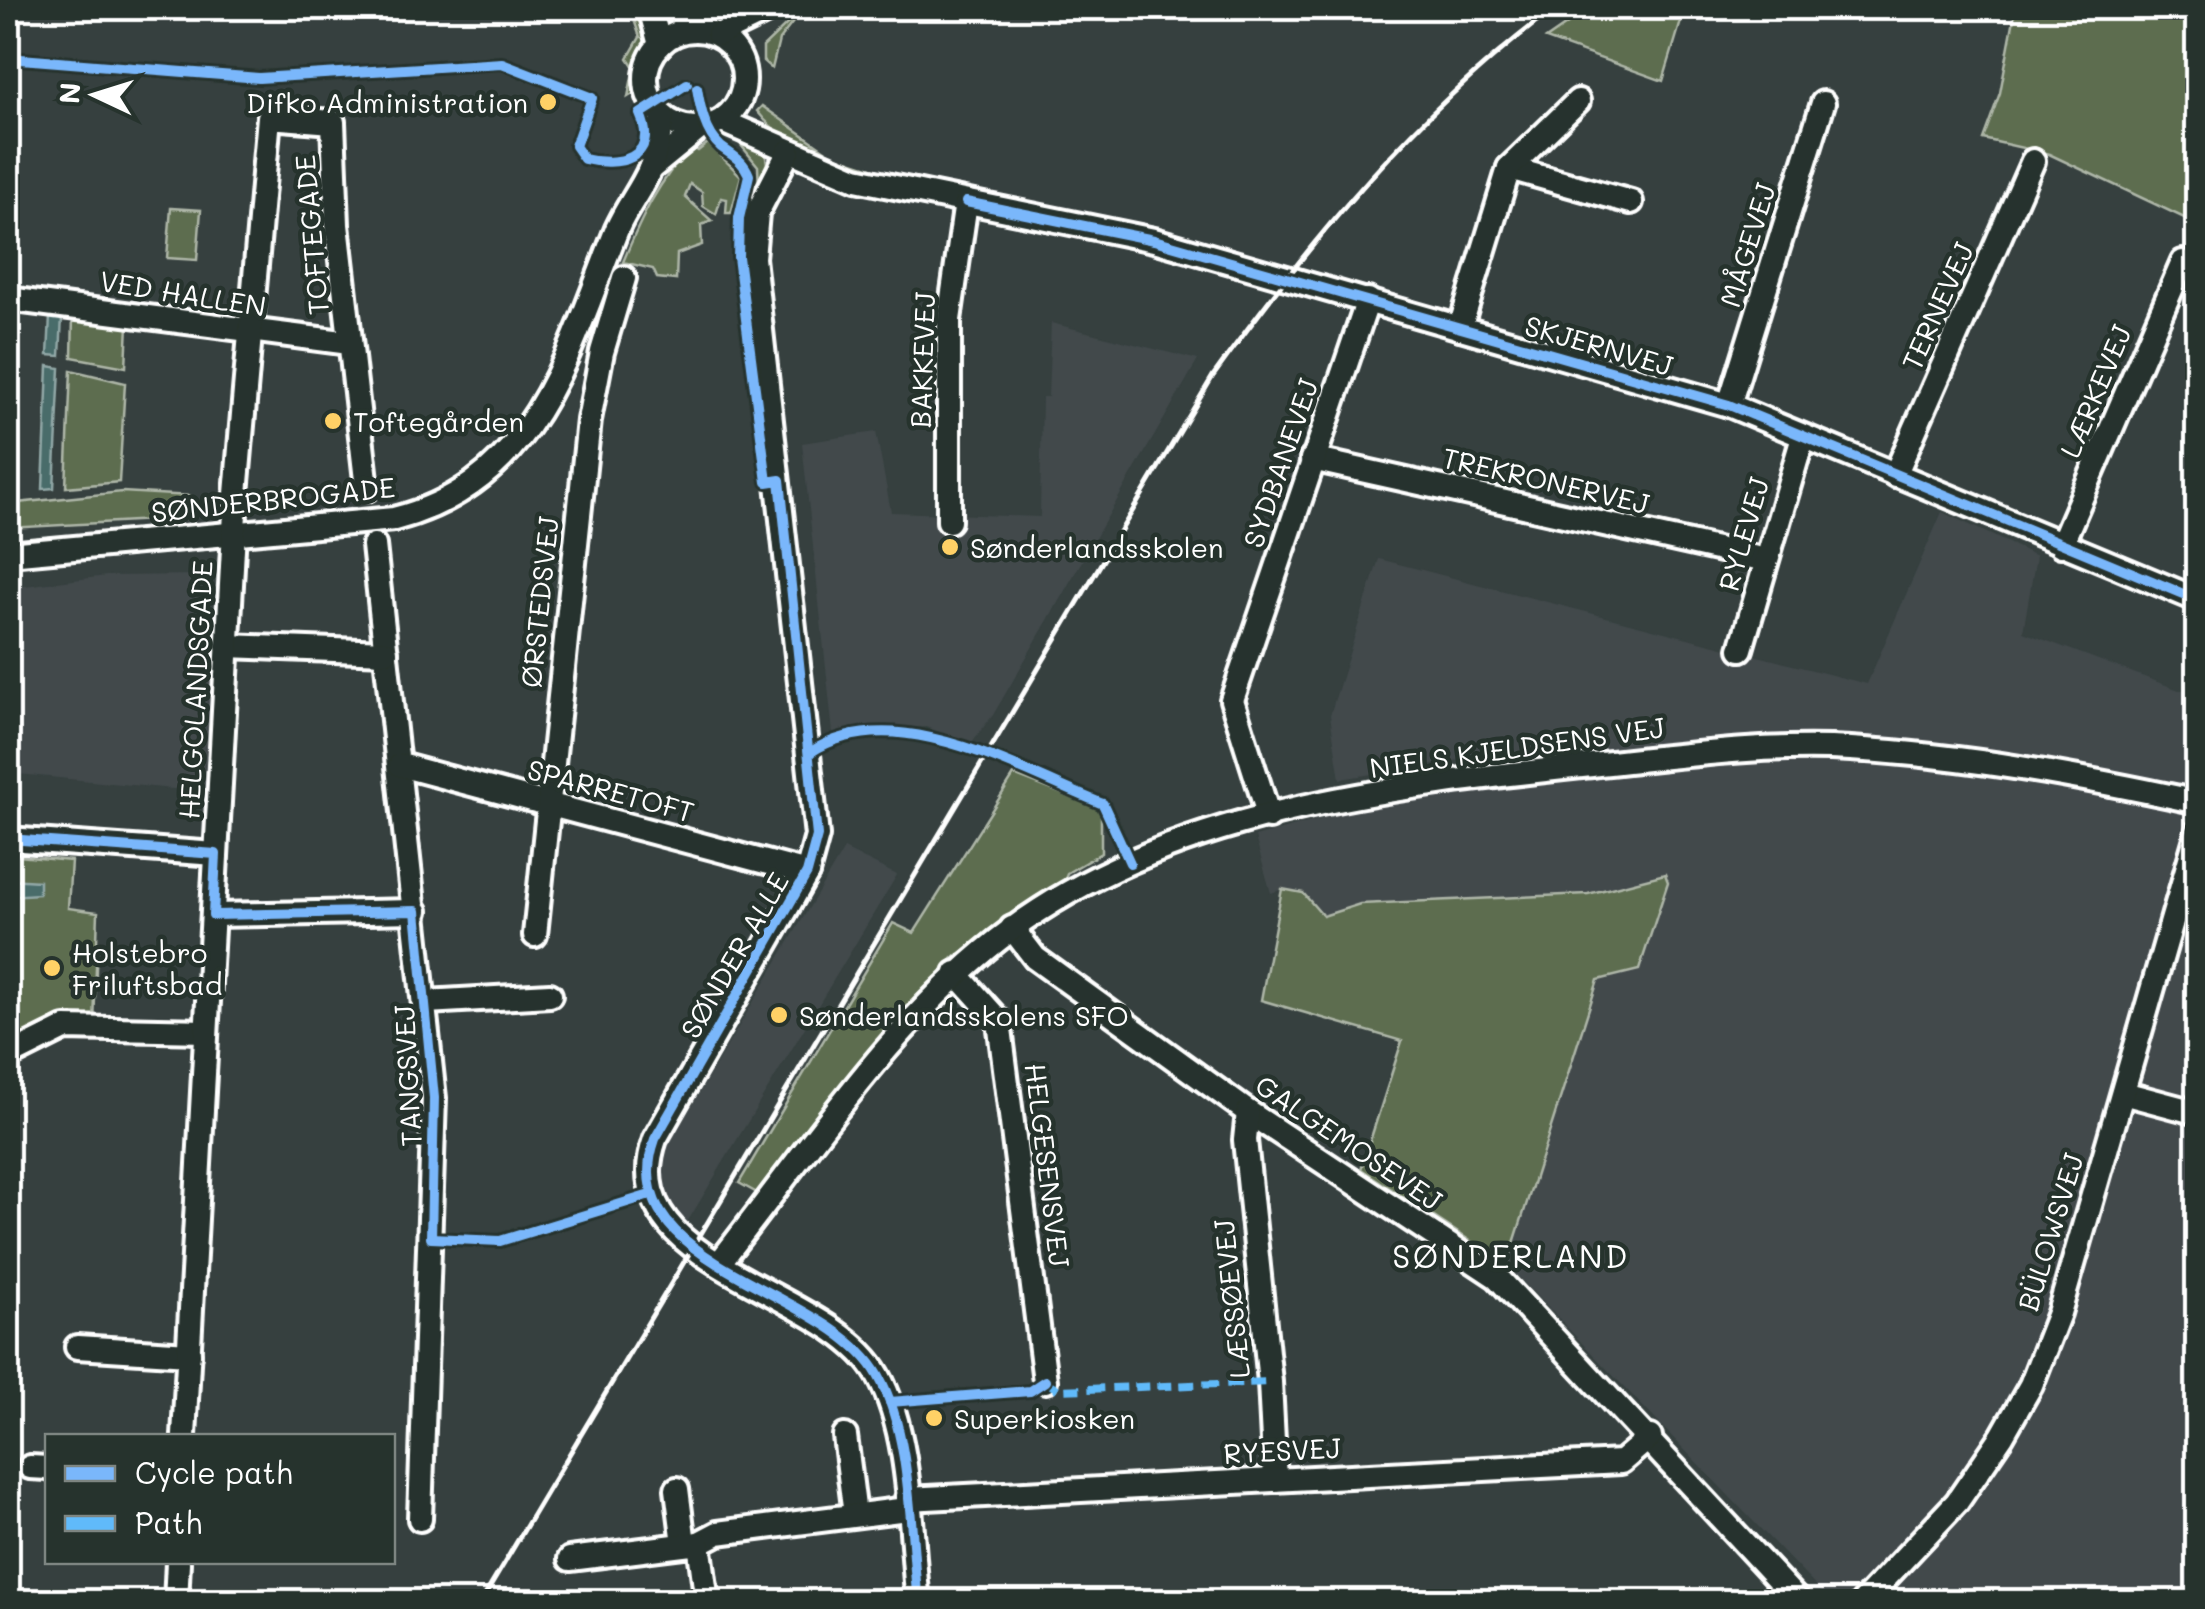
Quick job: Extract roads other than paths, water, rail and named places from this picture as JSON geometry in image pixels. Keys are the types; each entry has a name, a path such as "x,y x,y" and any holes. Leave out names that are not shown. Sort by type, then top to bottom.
{"street":[{"path":"650,8 660,45"},
{"path":"676,8 691,30"},
{"path":"773,8 742,64 743,100 701,128 663,116 646,87 647,69 660,45 691,30 722,36 773,8"},
{"path":"722,36 742,64"},
{"name":"SKJERNVEJ","path":"743,100 782,146"},
{"path":"1460,328 1508,168 1578,101"},
{"name":"MÅGEVEJ","path":"1728,405 1824,103"},
{"name":"SØNDERBROGADE","path":"8,554 233,536 414,514 441,502 488,469 525,432 554,388 619,225 650,168 663,116"},
{"name":"HELGOLANDSGADE","path":"184,1434 233,536 269,117 333,122"},
{"name":"TOFTEGADE","path":"333,122 337,226 350,343"},
{"name":"SKJERNVEJ","path":"701,128 782,146 840,175 1154,240 1728,405 2061,545 2194,594"},
{"name":"SØNDERBROGADE","path":"650,168 701,128"},
{"name":"SØNDER ALLE","path":"720,1262 692,1245 658,1213 647,1176 648,1157 807,873 817,836 817,804 752,245 757,213 782,146"},
{"name":"TERNEVEJ","path":"1895,475 2033,161"},
{"path":"1508,168 1631,202"},
{"name":"BAKKEVEJ","path":"949,522 949,320 966,202"},
{"name":"LÆRKEVEJ","path":"2061,545 2183,262"},
{"name":"ØRSTEDSVEJ","path":"535,936 589,420 602,352 624,278"},
{"name":"VED HALLEN","path":"8,299 249,327 259,335 350,343"},
{"name":"SYDBANEVEJ","path":"1269,817 1232,700 1368,300"},
{"path":"350,343 366,489"},
{"name":"RYLEVEJ","path":"1741,649 1803,437"},
{"name":"TREKRONERVEJ","path":"1312,459 1766,560"},
{"name":"TANGSVEJ","path":"374,545 426,1002 435,1155 420,1519"},
{"path":"227,646 386,652"},
{"name":"NIELS KJELDSENS VEJ","path":"720,1262 912,1020 956,973 1012,928 1130,863 1269,817 1446,781 1691,754 1846,749 2028,766 2198,802"},
{"name":"SPARRETOFT","path":"400,765 807,873"},
{"name":"BÜLOWSVEJ","path":"1863,1602 1956,1502 2031,1385 2059,1313 2198,831"},
{"path":"8,839 216,854"},
{"path":"213,915 416,911"},
{"name":"GALGEMOSEVEJ","path":"1012,928 1035,958 1248,1112 1498,1277 1799,1602"},
{"name":"HELGESENSVEJ","path":"956,973 999,1021 1045,1382"},
{"name":"TANGSVEJ","path":"426,1002 550,995"},
{"path":"17,1052 65,1028 206,1030"},
{"path":"2123,1092 2198,1113"},
{"name":"LÆSSØEVEJ","path":"1248,1112 1244,1140 1270,1382 1274,1480"},
{"path":"720,1262 843,1337 878,1374 899,1435 918,1602"},
{"path":"78,1347 189,1354"},
{"path":"845,1436 855,1515"},
{"name":"RYESVEJ","path":"570,1559 692,1544 718,1533 907,1504 1622,1462 1650,1437"},
{"path":"677,1490 707,1602"},
{"path":"176,1602 178,1564"}],"water":[{"path":"50,316 62,316 60,356 48,355"},
{"path":"48,366 60,368 54,488 43,489"},
{"path":"8,879 39,881 39,894 8,896"}],"railway":[{"path":"481,1602 1213,376 1289,275 1370,178 1458,89 1555,8"}],"place":[{"name":"Difko Administration","path":"548,102"},
{"name":"Toftegården","path":"333,421"},
{"name":"Sønderlandsskolen","path":"950,547"},
{"name":"Holstebro Friluftsbad","path":"52,968"},
{"name":"Sønderlandsskolens SFO","path":"779,1015"},
{"name":"Superkiosken","path":"934,1418"}],"district":[{"name":"SØNDERLAND","path":"1511,1255"}]}
